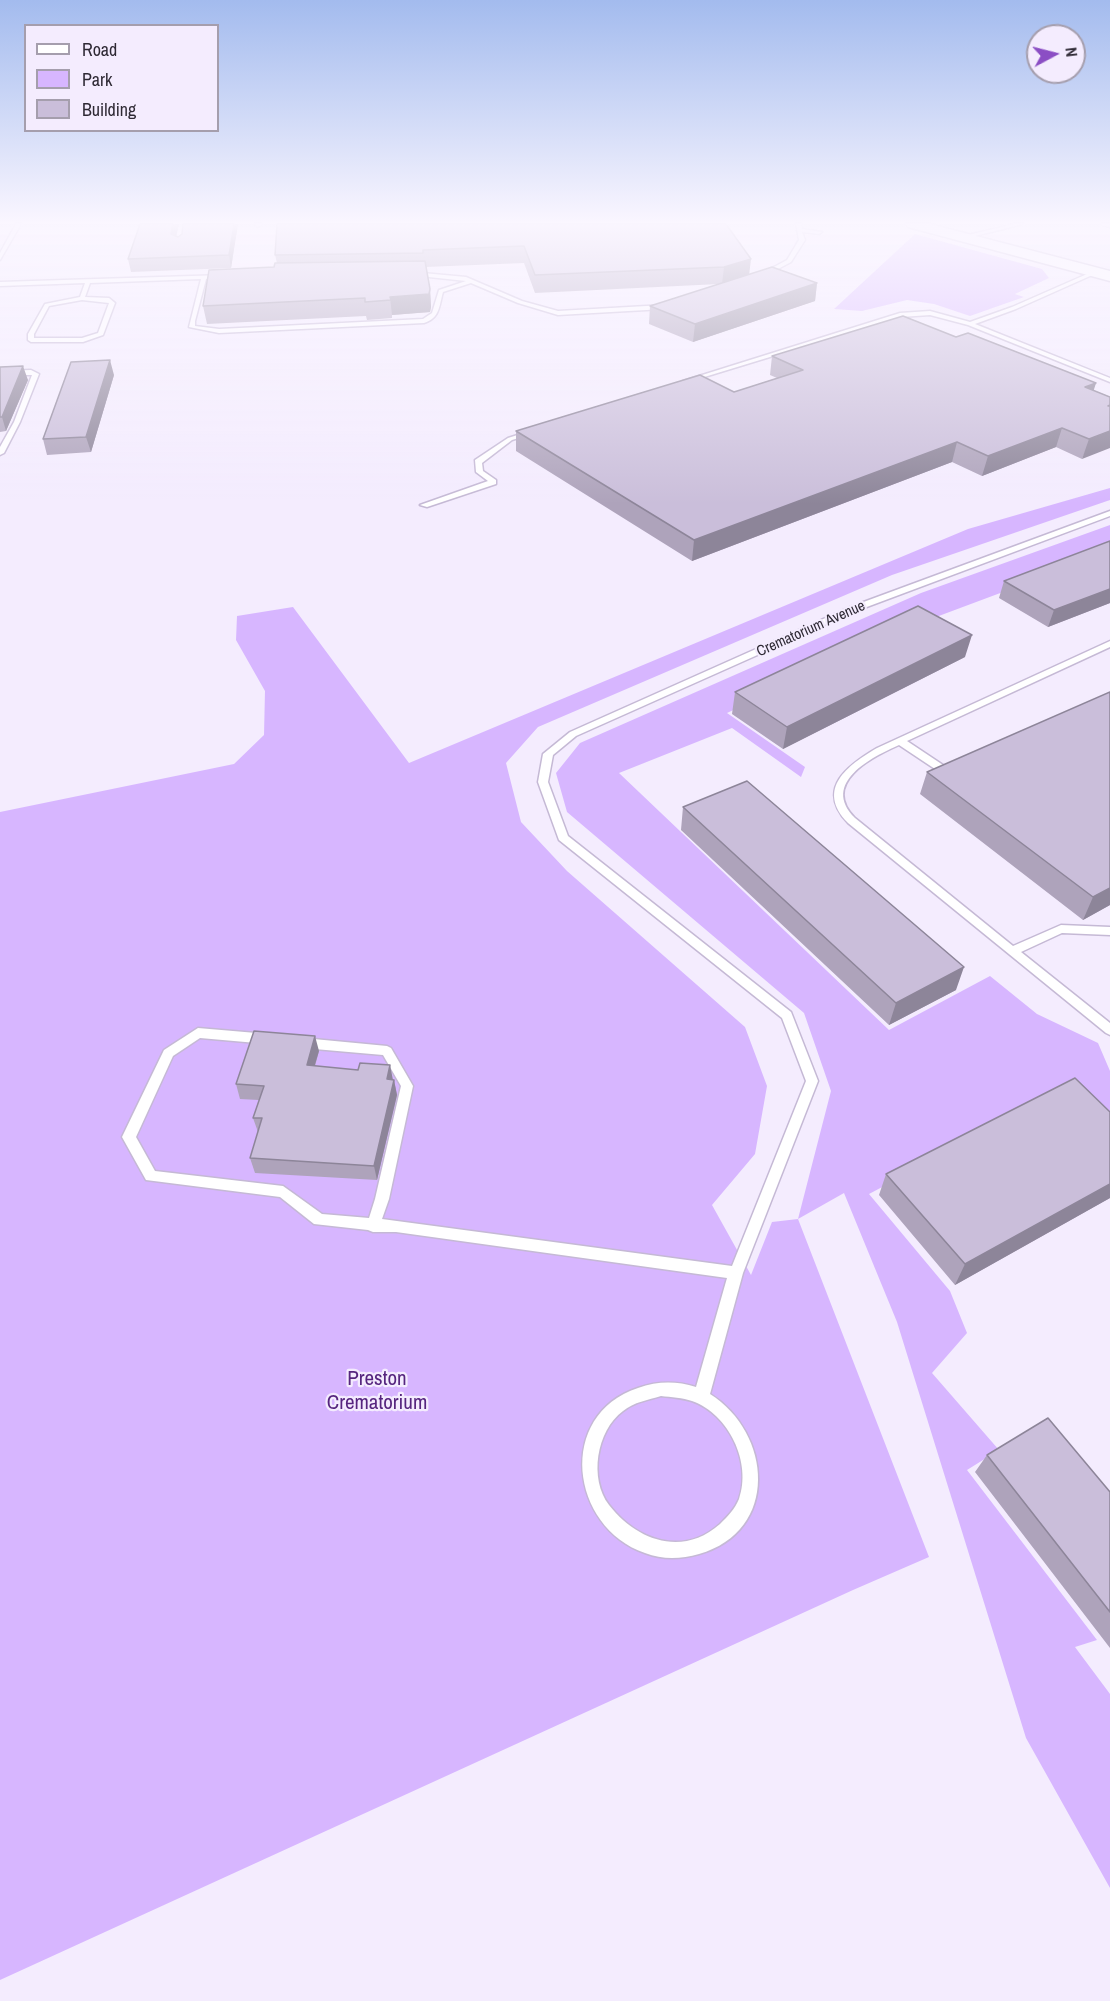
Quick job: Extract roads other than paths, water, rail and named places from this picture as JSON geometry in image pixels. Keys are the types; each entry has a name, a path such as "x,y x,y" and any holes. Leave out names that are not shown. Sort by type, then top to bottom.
{"lane":[{"path":"40,317 29,338 31,340 83,340 101,334 107,317"},
{"path":"193,317 192,327 219,331 424,321 434,317"},
{"path":"675,384 892,317"},
{"path":"946,317 970,324 1110,380"},
{"path":"970,324 988,317"},
{"path":"1010,348 1020,344"},
{"path":"1065,370 1077,366"},
{"path":"0,373 31,372 36,374 17,422 0,453"},
{"path":"424,505 493,482 480,472 478,462 510,439 543,428"},
{"name":"Crematorium Avenue","path":"736,1273 812,1082 788,1015 563,838 543,782 548,754 573,734 853,609 1110,513"},
{"path":"1110,644 900,741 850,769 840,782 839,794 846,814 1110,1030"},
{"path":"900,741 951,775"},
{"path":"1012,951 1060,929 1110,931"},
{"path":"373,1226 382,1199 407,1086 387,1051 198,1033 168,1053 129,1137 151,1176 283,1192 319,1220 373,1226 407,1228 736,1273 701,1397"},
{"path":"661,1389 681,1390 701,1397 723,1412 740,1434 747,1451 750,1460 750,1487 742,1513 724,1534 700,1547 672,1551 644,1545 620,1530 601,1507 591,1481 590,1453 598,1428 614,1408 636,1395 661,1389"}],"park label":[{"name":"Preston Crematorium","path":"377,1391"}]}
